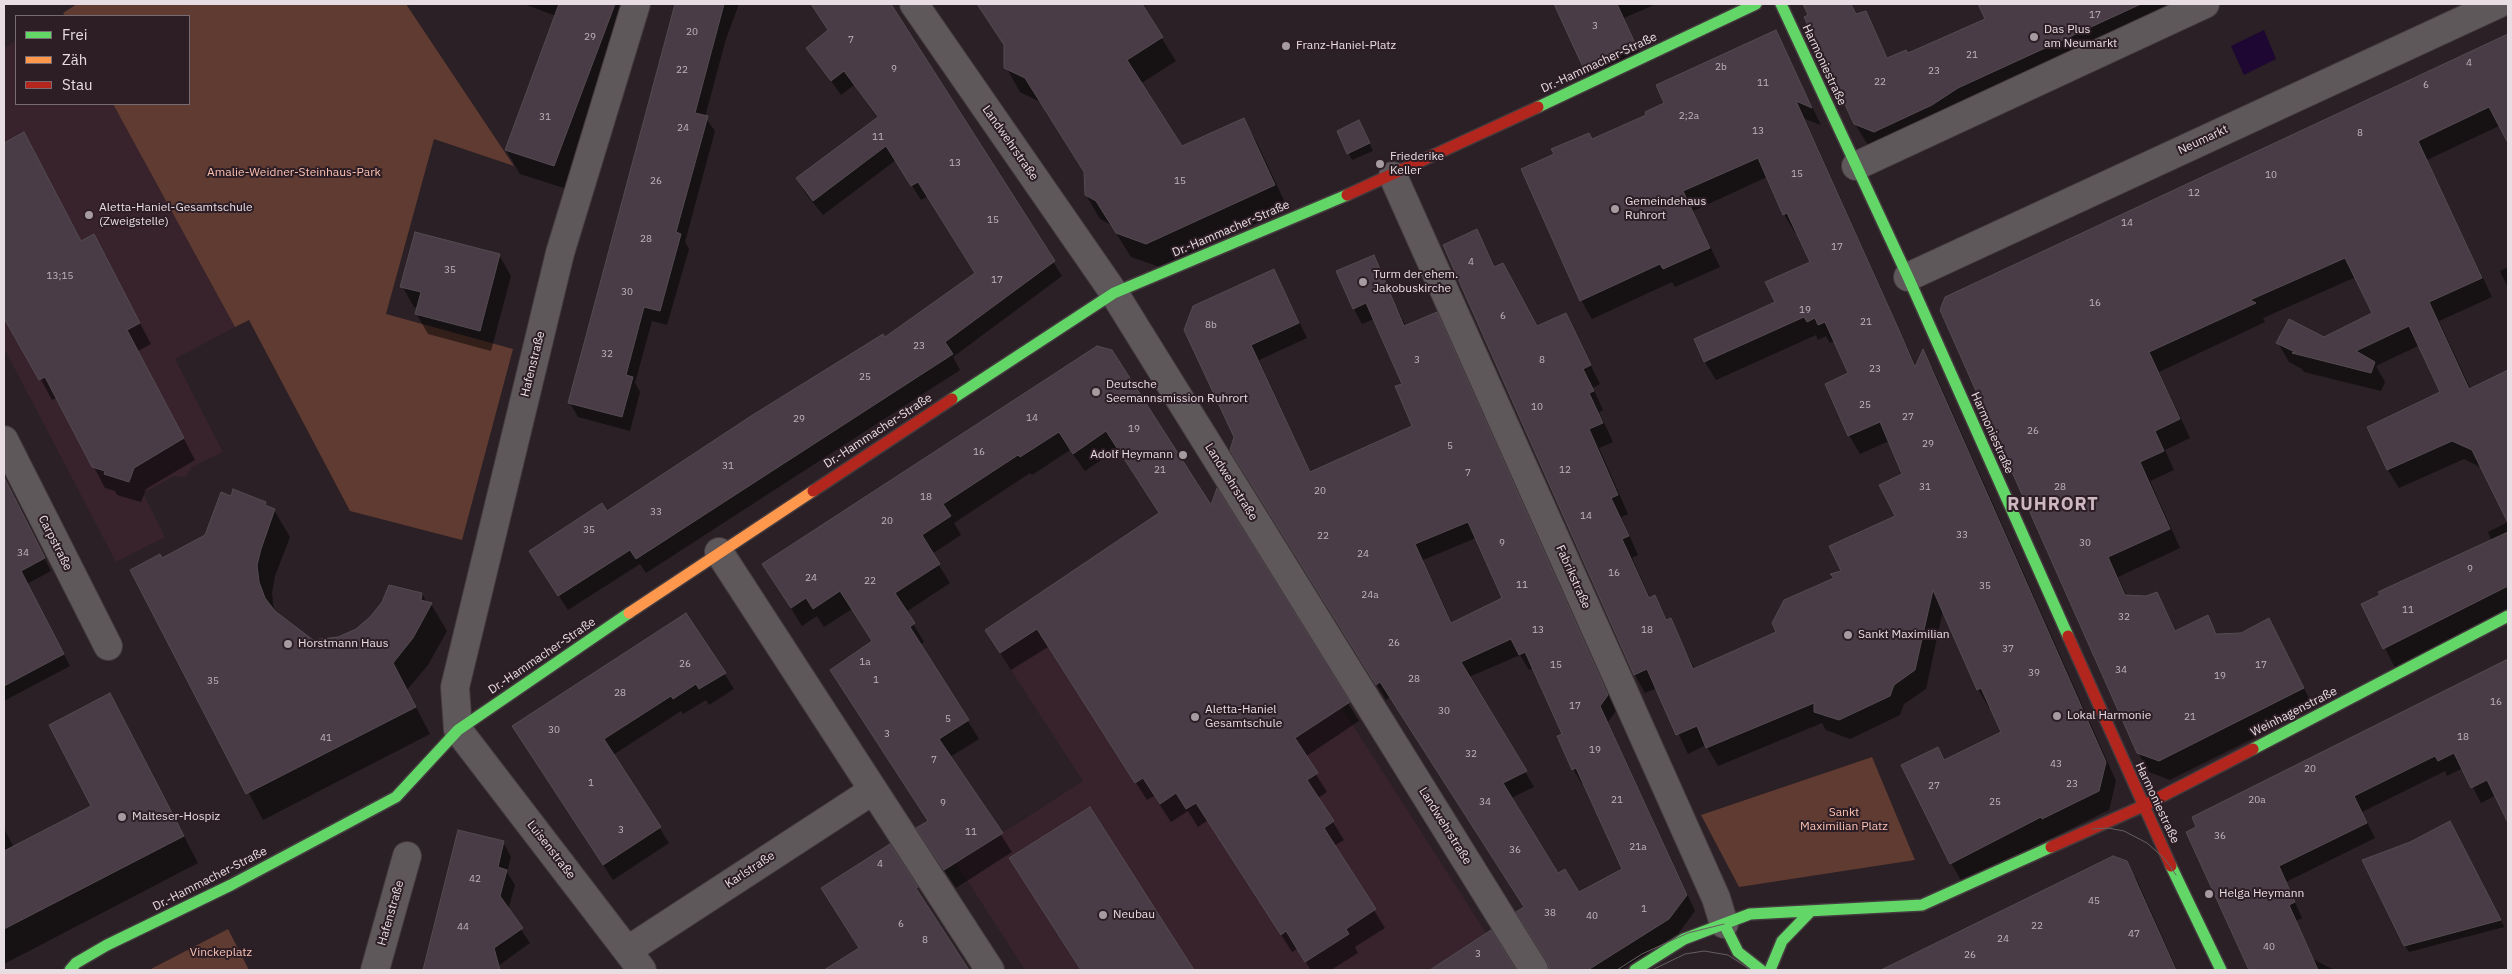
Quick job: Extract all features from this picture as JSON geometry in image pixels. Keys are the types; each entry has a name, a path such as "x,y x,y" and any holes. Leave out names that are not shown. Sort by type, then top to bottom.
{"street":[{"name":"Hafenstraße","path":"458,730 455,686 560,253 636,4"},
{"name":"Landwehrstraße","path":"914,4 1114,293 1534,970"},
{"name":"Dr.-Hammacher-Straße","path":"70,970 76,963 107,945 231,886 396,797 458,730 719,552 1114,293 1393,176 1756,4"},
{"name":"Harmoniestraße","path":"1781,4 1908,277 2143,806 2221,970"},
{"path":"1856,166 2205,4"},
{"name":"Neumarkt","path":"1908,277 2498,4"},
{"name":"Fabrikstraße","path":"1393,176 1716,898 1724,924 1738,952 1761,970"},
{"name":"Carpstraße","path":"4,440 108,646"},
{"path":"719,552 872,791 990,970"},
{"name":"Weinhagenstraße","path":"1635,970 1684,940 1750,914 1922,905 2143,806 2508,616"},
{"name":"Luisenstraße","path":"458,730 635,960"},
{"name":"Karlstraße","path":"635,960 872,791"},
{"name":"Hafenstraße","path":"375,970 407,856"},
{"path":"1770,970 1782,942 1810,912"}],"shaded area":[{"path":"2264,30 2276,59 2244,75 2231,46"},
{"name":"Aletta-Haniel-Gesamtschule (Zweigstelle)","path":"15,42 15,105 114,105 235,327 175,359 223,452 192,467 185,477 174,476 143,493 165,537 116,562 4,348 4,48"},
{"name":"Aletta-Haniel Gesamtschule","path":"1199,485 1486,933 1430,970 1025,970 956,863 1083,781 985,630"}],"green space":[{"name":"Amalie-Weidner-Steinhaus-Park","path":"77,4 406,4 514,166 434,139 386,314 513,349 462,540 350,511 249,320 235,327 114,105 190,105 190,15 64,15 63,13"},
{"name":"Sankt Maximilian Platz","path":"1872,757 1915,860 1739,887 1701,815"},
{"name":"Vinckeplatz","path":"228,929 249,970 149,970"}],"building":[{"path":"559,4 615,4 554,166 505,150"},
{"path":"675,4 724,4 695,113 708,116 676,232 681,234 660,311 644,307 626,375 633,377 622,417 568,403"},
{"path":"811,4 891,4 1055,261 945,342 953,354 636,559 630,550 558,596 529,551 602,503 607,511 751,416 883,334 885,337 975,273 918,182 911,186 886,146 813,201 796,178 878,117 844,71 831,81 806,48 828,30"},
{"path":"977,4 1142,4 1163,37 1127,60 1182,146 1244,118 1275,185 1146,244 1116,233 1096,201 1085,195 1084,172 1025,78 1004,68 1004,45"},
{"path":"1554,4 1617,4 1635,43 1583,67"},
{"path":"1803,4 1851,4 1856,14 1866,11 1887,58 1906,50 1908,53 1985,19 1978,4 2141,4 1958,88 1932,105 1874,132 1854,124 1804,17 1808,15"},
{"path":"1776,30 1812,108 1796,101 1915,367 1923,349 2106,762 2099,791 2042,819 2041,817 1950,864 1901,765 1938,747 1944,760 2001,732 1981,688 1977,690 1933,590 1915,670 1894,685 1890,696 1839,720 1814,712 1814,703 1706,748 1697,726 1676,735 1647,669 1634,675 1443,245 1477,229 1494,267 1503,263 1537,326 1566,313 1591,365 1583,369 1594,391 1589,393 1603,423 1589,429 1618,495 1611,498 1629,536 1622,539 1649,598 1655,595 1666,620 1671,618 1693,669 1776,632 1772,623 1784,600 1834,578 1830,574 1841,571 1829,546 1895,516 1879,485 1902,474 1880,422 1848,436 1825,384 1848,373 1825,322 1818,325 1815,318 1807,322 1804,317 1704,362 1694,339 1775,302 1765,282 1810,262 1787,213 1783,215 1758,158 1683,191 1710,248 1663,269 1660,264 1580,301 1521,169 1554,154 1551,149 1589,133 1592,139 1646,115 1645,112 1664,103 1656,85"},
{"path":"2508,34 2508,143 2489,107 2418,141 2482,278 2429,302 2469,389 2508,370 2508,523 2472,450 2452,441 2387,470 2367,427 2440,392 2409,326 2356,351 2375,362 2371,373 2292,353 2295,352 2276,343 2289,319 2324,337 2372,313 2345,258 2250,300 2256,303 2149,352 2180,419 2155,431 2164,451 2140,462 2170,529 2108,557 2125,595 2146,596 2157,592 2175,631 2208,615 2216,634 2241,633 2269,618 2304,688 2159,761 2137,753 1940,310 1945,297"},
{"path":"1359,120 1370,143 1347,154 1337,131"},
{"path":"24,132 81,241 94,234 140,323 127,330 184,438 134,468 129,482 104,474 105,471 92,467 45,377 39,380 4,318 4,143"},
{"path":"415,232 500,254 480,331 415,314 421,292 400,287"},
{"path":"1374,255 1404,326 1437,312 1608,695 1600,706 1687,895 1669,919 1588,970 1550,970 1516,912 1524,907 1380,682 1376,685 1230,450 1234,437 1184,330 1193,306 1274,269 1299,323 1251,345 1310,472 1412,426 1395,386 1402,384 1366,303 1353,309 1336,271","holes":["1468,522 1502,598 1451,623 1415,544","1511,639 1519,655 1525,652 1562,734 1557,736 1572,770 1576,768 1622,869 1579,892 1565,869 1558,873 1503,783 1527,771 1461,662"]},
{"path":"1097,346 1112,350 1211,505 1217,488 1350,702 1295,738 1318,773 1307,780 1334,821 1324,828 1376,909 1346,929 1349,934 1305,962 1286,931 1281,935 1196,803 1186,809 1176,793 1160,804 1143,778 1135,783 1037,629 1000,653 985,630 1159,513 1106,431 1073,454 1059,432 1020,457 1018,455 943,504 951,516 922,535 940,564 895,593 915,623 910,627 969,720 939,739 1003,833 944,870 916,828 928,821 830,670 872,641 840,591 813,609 806,598 791,608 762,564"},
{"path":"4,477 45,558 21,571 64,654 4,686"},
{"name":"Horstmann Haus","path":"233,489 266,502 265,505 275,509 257,565 259,582 265,598 275,611 313,640 338,637 356,629 370,617 382,602 389,585 422,593 421,600 432,603 413,638 393,663 416,707 246,794 130,570 160,554 162,558 205,535 221,492 231,496"},
{"path":"2508,532 2508,586 2383,649 2361,604 2380,595 2378,592"},
{"path":"686,613 726,673 699,689 696,684 673,699 671,696 604,739 661,827 603,865 512,726"},
{"path":"2508,659 2508,823 2487,780 2471,788 2454,753 2438,761 2435,756 2354,796 2367,823 2279,866 2295,902 2289,905 2318,970 2249,970 2186,832 2196,827 2192,817"},
{"name":"Malteser-Hospiz","path":"110,693 184,836 4,929 4,851 91,806 49,725"},
{"name":"Neubau","path":"1090,807 1194,970 1081,970 1009,858"},
{"path":"2450,821 2501,920 2404,946 2362,860 2410,842"},
{"path":"458,830 504,841 498,867 507,870 500,896 523,928 494,948 500,970 423,970"},
{"path":"890,844 969,970 824,970 859,948 821,888"},
{"path":"2113,856 2127,861 2176,970 1881,970"},
{"path":"1491,930 1516,970 1430,970 1468,945"}],"tram line":[{"path":"2092,829 2108,828 2124,831 2147,843 2165,859 2176,875"},
{"path":"1617,970 1642,954 1688,933 1724,924"},
{"path":"1652,970 1685,954 1704,951 1728,955 1751,970"}],"traffic: fast":[{"path":"1538,107 1756,4"},
{"path":"1781,4 1908,277 2068,636"},
{"path":"952,399 1114,293 1347,195"},
{"path":"70,970 76,963 107,945 231,885 396,797 458,730 629,613"},
{"path":"2253,749 2508,616"},
{"path":"1635,970 1684,939 1750,914 1922,905 2051,847"},
{"path":"2171,866 2221,970"},
{"path":"1770,970 1782,941 1810,912"},
{"path":"1724,924 1738,952 1761,970"}],"traffic: slow":[{"path":"629,613 813,491"}],"traffic: jam":[{"path":"1347,195 1538,107"},
{"path":"813,491 952,399"},
{"path":"2068,636 2171,866"},
{"path":"2051,847 2143,806 2253,749"}],"place":[{"name":"Das Plus am Neumarkt","path":"2034,37"},
{"name":"Franz-Haniel-Platz","path":"1286,46"},
{"name":"Friederike Keller","path":"1380,164"},
{"name":"Gemeindehaus Ruhrort","path":"1615,209"},
{"name":"Aletta-Haniel-Gesamtschule (Zweigstelle)","path":"89,215"},
{"name":"Turm der ehem. Jakobuskirche","path":"1363,282"},
{"name":"Deutsche Seemannsmission Ruhrort","path":"1096,392"},
{"name":"Adolf Heymann","path":"1183,455"},
{"name":"Sankt Maximilian","path":"1848,635"},
{"name":"Horstmann Haus","path":"288,644"},
{"name":"Lokal Harmonie","path":"2057,716"},
{"name":"Aletta-Haniel Gesamtschule","path":"1195,717"},
{"name":"Malteser-Hospiz","path":"122,817"},
{"name":"Helga Heymann","path":"2209,894"},
{"name":"Neubau","path":"1103,915"}],"district":[{"name":"RUHRORT","path":"2053,505"}]}
